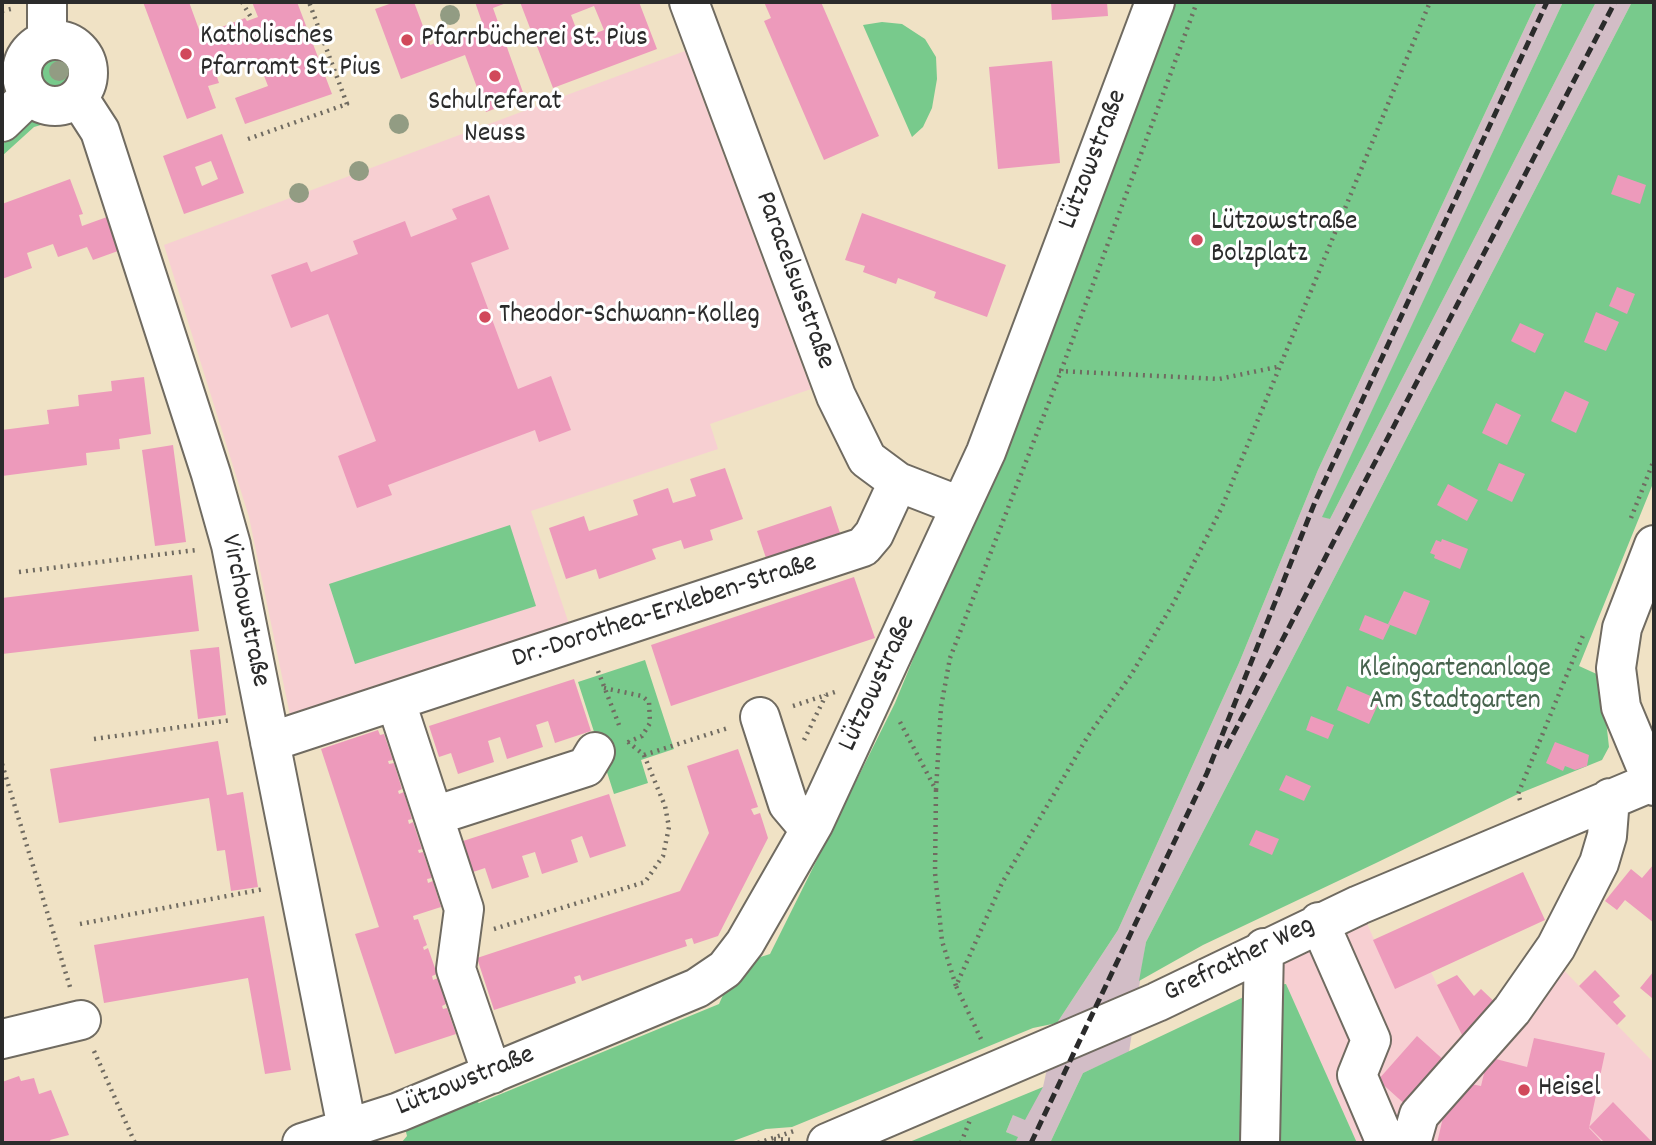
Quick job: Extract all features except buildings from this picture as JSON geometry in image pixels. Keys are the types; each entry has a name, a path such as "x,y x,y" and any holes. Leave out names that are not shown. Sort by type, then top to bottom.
{"street":[{"path":"47,2 47,41"},
{"name":"Paracelsusstraße","path":"689,2 836,396 867,459 898,482 960,506"},
{"name":"Lützowstraße","path":"349,1136 697,988 725,969 776,894 810,830 986,452 1155,2"},
{"path":"47,41 69,43 84,57 88,78 78,97 59,106 48,106 30,95 24,85 24,63 37,45 47,41"},
{"path":"2,122 30,95"},
{"name":"Virchowstraße","path":"78,97 100,131 211,474 231,545 349,1136"},
{"name":"Dr.-Dorothea-Erxleben-Straße","path":"270,743 863,547 874,534 898,482"},
{"path":"1641,535 1616,667 1621,706 1654,783"},
{"path":"396,702 464,909 456,969 492,1074"},
{"path":"760,717 788,804 810,830"},
{"path":"434,816 586,767 612,747"},
{"name":"Grefrather Weg","path":"827,1143 1157,1002 1319,922 1610,798 1654,783"},
{"path":"1411,1143 1419,1115 1512,1010 1556,947 1599,863 1607,836 1610,798"},
{"path":"1319,922 1371,1040 1357,1075 1386,1143"},
{"path":"1260,1143 1264,948"},
{"path":"2,1039 80,1020"},
{"path":"302,1143 349,1136"}],"path":[{"path":"242,2 252,19"},
{"path":"248,139 347,104 309,2"},
{"path":"988,1075 988,1053 956,986 942,941 935,873 941,707 950,658 1061,371 1197,2"},
{"path":"956,986 1002,883 1088,736 1131,675 1174,603 1222,507 1430,2"},
{"path":"1017,369 1219,379 1278,367"},
{"path":"1641,535 1654,460"},
{"path":"19,572 199,549"},
{"path":"1531,831 1518,794 1586,627"},
{"path":"587,639 604,688 612,747"},
{"path":"880,684 936,790"},
{"path":"604,688 642,696 649,702 650,723 642,736 612,747"},
{"path":"94,739 234,720"},
{"path":"460,939 645,882 663,856 669,827 666,806 644,755 612,747"},
{"path":"2,764 80,1020 135,1143"},
{"path":"79,923 266,888"},
{"path":"758,1143 770,1139"}],"shaded area":[{"path":"1537,2 1563,2 1323,516 1330,519 1596,2 1632,2 1146,942 1129,1052 1083,1073 1050,1143 1015,1143 1017,1137 1006,1132 1013,1115 1043,1087 1057,1023 1118,930 1239,663 1318,470"},
{"name":"Theodor-Schwann-Kolleg","path":"685,51 811,389 710,424 718,449 531,511 569,624 290,715 249,517 164,245"},
{"path":"1366,921 1395,988 1431,972 1473,1058 1551,957 1654,1063 1654,1143 1357,1143 1276,962"}],"green space":[{"path":"1164,2 1537,2 1318,470 1239,663 1118,930 1057,1023 1033,1028 792,1127 766,1129 728,1143 401,1143 407,1136 404,1124 469,1097 479,1103 719,1004 728,984 751,960 770,954 895,703 951,567"},
{"path":"1563,2 1596,2 1330,519 1322,517"},
{"name":"Kleingartenanlage Am Stadtgarten","path":"1632,2 1654,2 1654,481 1579,666 1601,676 1609,747 1602,760 1518,794 1203,945 1139,981 1146,942"},
{"path":"882,22 902,24 925,39 936,57 937,79 932,108 923,127 912,137 863,25"},
{"path":"57,54 70,59 75,72 70,85 57,90 44,85 39,72 44,59"},
{"path":"46,114 64,115 76,120 51,122 34,127 2,156 2,145 25,122"},
{"path":"510,525 536,606 355,664 329,584"},
{"path":"645,660 674,749 641,760 648,783 614,794 578,682"},
{"path":"1286,984 1357,1143 1274,1143 1276,985"},
{"path":"1250,994 1249,1143 1050,1143 1083,1073"},
{"path":"1043,1087 1025,1120 1013,1115 1006,1132 1018,1137 1015,1143 907,1143"}],"railway":[{"path":"1031,1143 1207,773 1315,502 1547,2"},
{"path":"1226,748 1615,2"}],"place":[{"name":"Pfarrbücherei St. Pius","path":"407,40"},
{"name":"Katholisches Pfarramt St. Pius","path":"186,54"},
{"name":"Schulreferat Neuss","path":"495,76"},
{"name":"Lützowstraße Bolzplatz","path":"1197,240"},
{"name":"Theodor-Schwann-Kolleg","path":"485,317"},
{"name":"Heisel","path":"1524,1090"}]}
